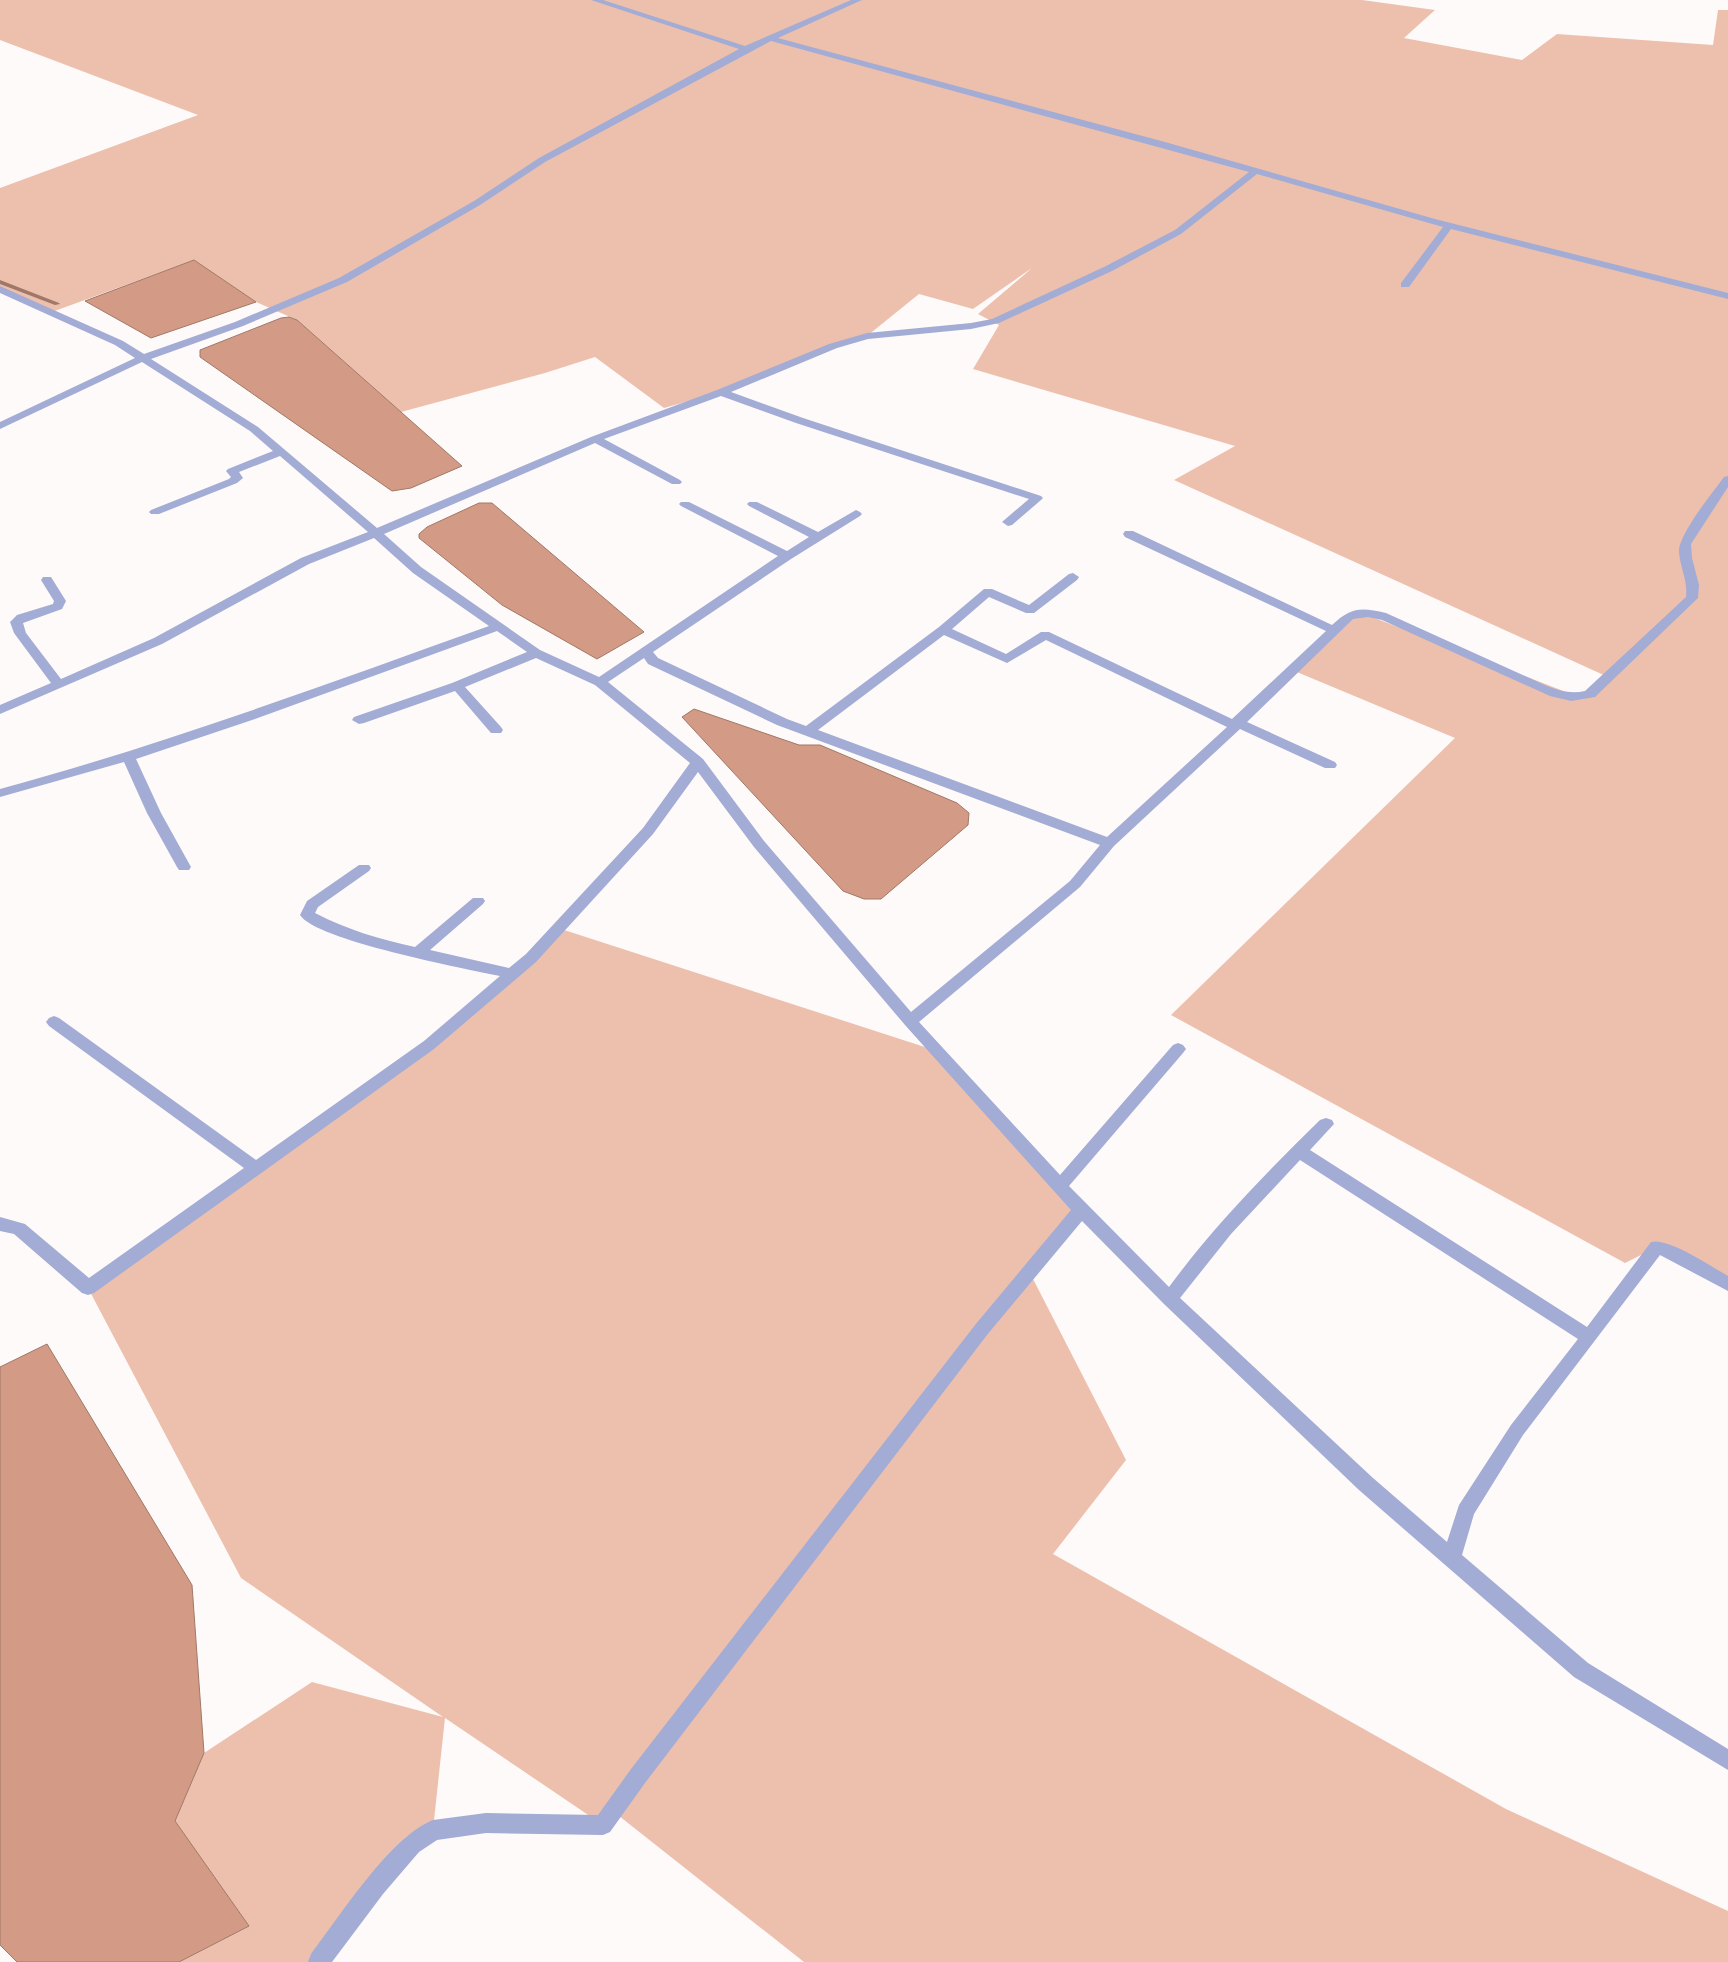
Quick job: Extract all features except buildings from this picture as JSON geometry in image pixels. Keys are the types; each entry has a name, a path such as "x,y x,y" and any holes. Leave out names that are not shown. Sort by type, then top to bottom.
{"street":[{"path":"595,0 746,48"},
{"path":"0,426 143,358 239,324 343,280 477,203 542,160 746,48 858,0"},
{"path":"770,38 936,85 1162,144 1318,191 1728,296"},
{"path":"0,710 158,641 305,561 376,533 595,439 721,392 833,346 866,336 971,326 995,321 1108,269 1178,232 1256,171"},
{"path":"1405,286 1449,226"},
{"path":"0,289 119,343 254,429 417,570 536,653 600,682 698,762 759,844 910,1021 1081,1210 1170,1299 1366,1484 1581,1670 1728,1760"},
{"path":"721,392 791,419 954,469 1037,498 1008,522"},
{"path":"595,439 676,482"},
{"path":"155,512 232,481 237,478 232,471 280,452"},
{"path":"910,1021 1075,884 1109,843 1203,757 1349,616 1359,612 1373,613 1386,617 1542,689 1566,698 1590,694 1692,598 1694,590 1686,557 1685,543 1728,479"},
{"path":"685,504 787,556"},
{"path":"753,504 818,537"},
{"path":"600,682 787,556 856,514"},
{"path":"1129,534 1333,630"},
{"path":"808,731 943,630 988,592 1030,610 1074,577"},
{"path":"48,580 59,597 58,606 21,618 16,622 20,633 58,684"},
{"path":"0,794 62,778 216,727 497,627"},
{"path":"943,630 1007,659 1045,635 1236,724 1330,765"},
{"path":"646,651 652,661 782,722 1109,843"},
{"path":"358,720 457,686 536,653"},
{"path":"457,686 496,730"},
{"path":"128,756 154,814 184,867"},
{"path":"0,1224 19,1229 88,1288 429,1045 531,958 648,831 698,762"},
{"path":"364,868 312,904 307,915 328,926 374,943 512,974"},
{"path":"418,953 478,901"},
{"path":"54,1022 255,1168"},
{"path":"1060,1186 1178,1049"},
{"path":"1170,1299 1199,1259 1244,1206 1326,1124"},
{"path":"1298,1151 1589,1338"},
{"path":"319,1962 381,1880 412,1845 432,1830 486,1823 603,1825 644,1768 981,1330 1081,1210"},
{"path":"1451,1558 1466,1511 1512,1438 1657,1247 1672,1253 1728,1284"}],"shaded area":[{"path":"0,0 1362,0 1435,10 1404,38 1522,60 1557,34 1713,45 1718,10 1728,10 1728,1287 1657,1247 1625,1263 1171,1015 1455,738 1292,670 1359,612 1579,697 1608,677 1174,480 1235,446 973,369 999,325 978,314 1032,268 973,309 919,294 867,336 721,392 664,408 595,357 545,373 401,412 297,320 256,302 194,260 52,312 0,289 0,188 198,115 0,40"},
{"path":"194,260 256,302 151,338 85,301"},
{"path":"289,317 297,320 462,466 411,488 392,491 200,357 200,350 281,318"},
{"path":"479,503 492,503 644,632 597,659 502,605 419,538 419,534 427,527"},
{"path":"694,709 799,745 820,745 957,803 969,813 968,825 881,899 864,899 843,891 682,717"},
{"path":"558,928 937,1051 1081,1210 1031,1275 1126,1460 1053,1554 1506,1809 1728,1911 1728,1962 804,1962 614,1812 603,1825 445,1718 433,1830 326,1962 179,1962 249,1926 175,1821 204,1753 312,1682 443,1717 241,1578 88,1288 429,1045"},
{"path":"47,1344 192,1585 204,1753 175,1821 249,1926 179,1962 17,1962 0,1945 0,1367"}],"waterway":[{"path":"0,282 57,304"}]}
